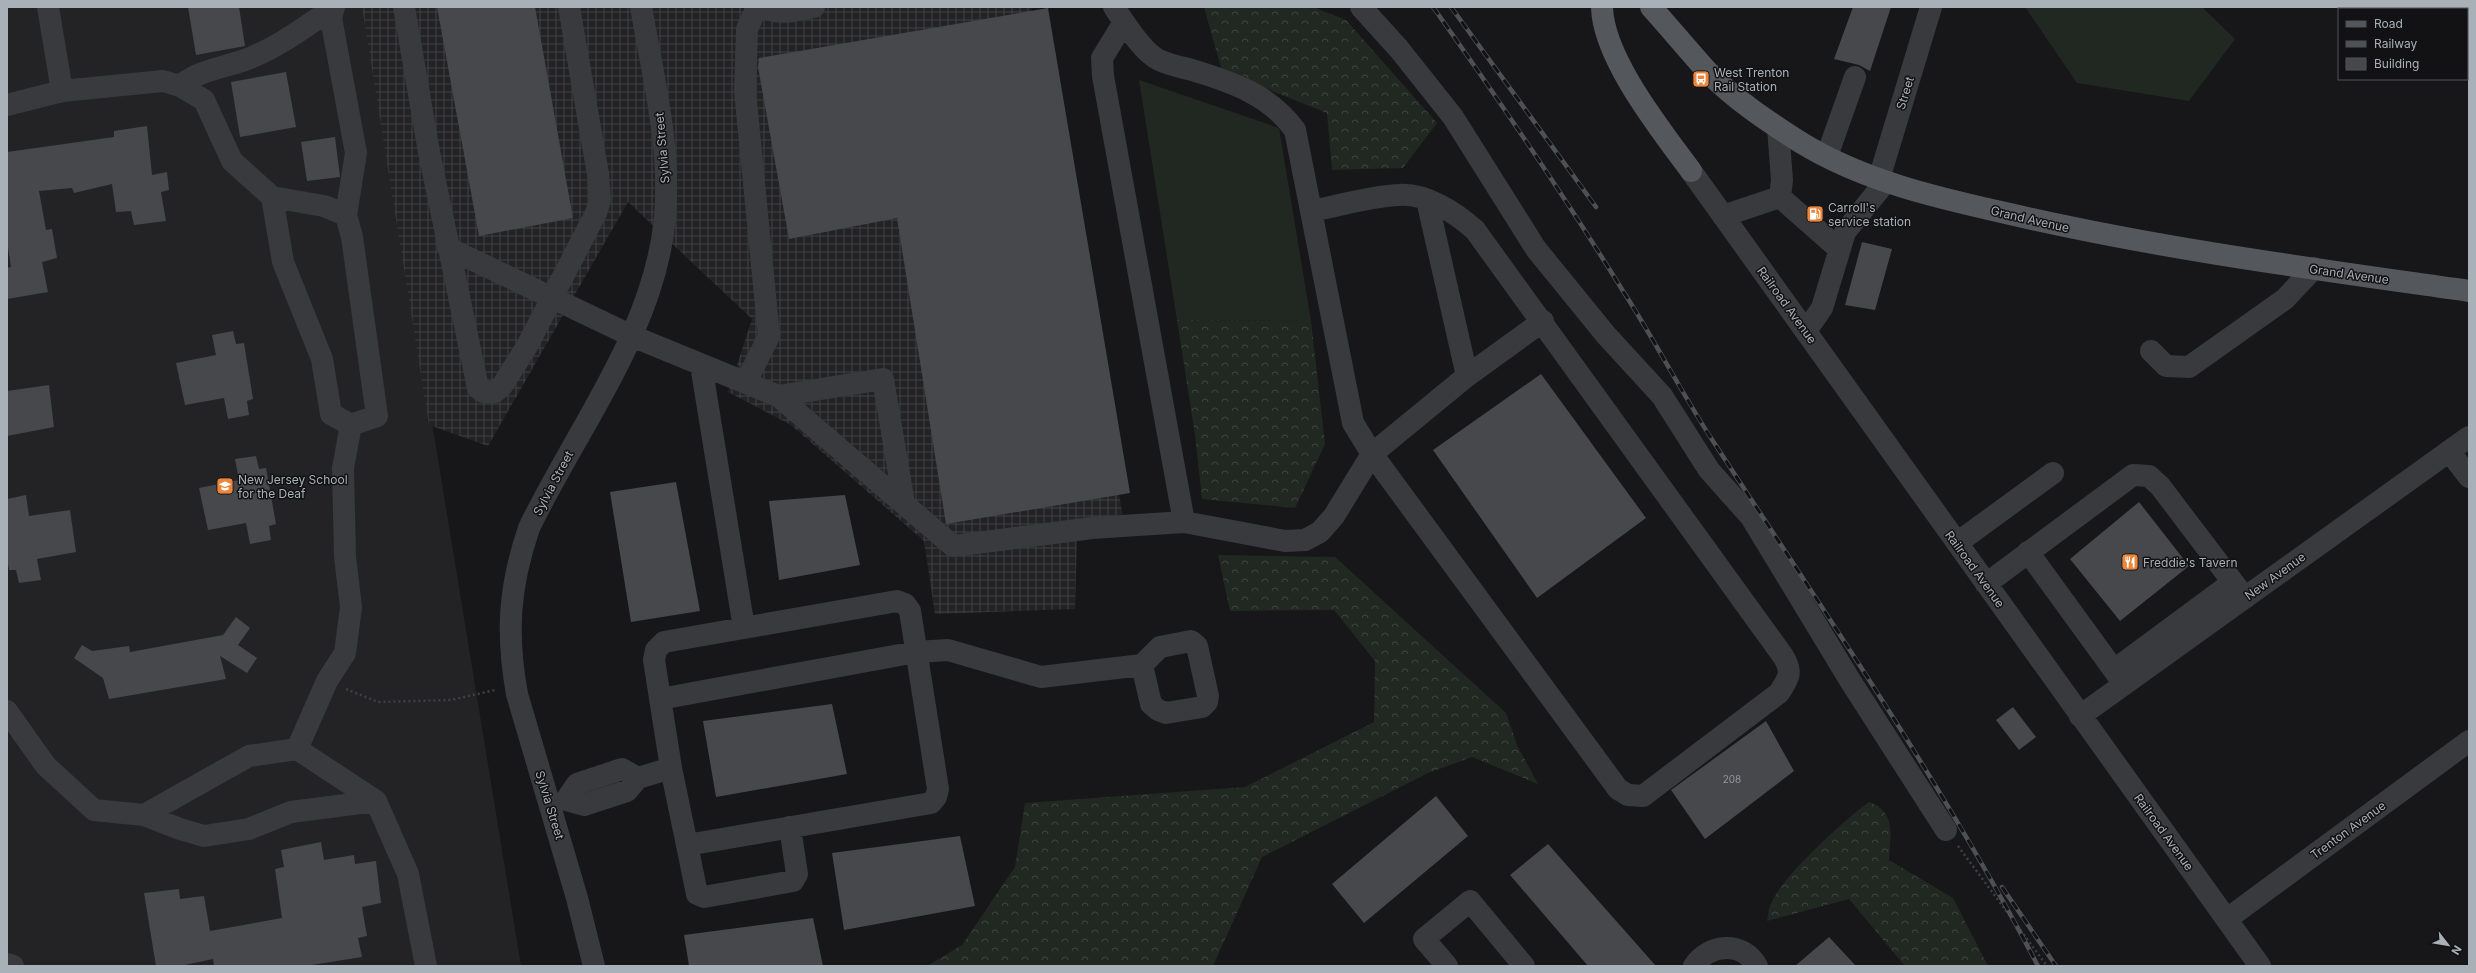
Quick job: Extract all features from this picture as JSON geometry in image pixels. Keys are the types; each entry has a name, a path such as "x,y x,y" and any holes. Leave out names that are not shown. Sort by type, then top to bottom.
{"main road":[{"path":"1602,7 1602,22 1620,63 1644,106 1691,171"},
{"name":"Grand Avenue","path":"1651,7 1708,71 1760,116 1827,156 1882,180 1968,205 2061,226 2153,244 2469,291"}],"street":[{"path":"48,7 62,91"},
{"path":"404,7 448,248 478,388 483,392 495,392 502,386 527,346 596,214 600,200 598,174 569,7"},
{"name":"Sylvia Street","path":"594,966 558,802 517,694 511,662 509,629 512,592 519,559 529,528 542,501 632,336 647,297 659,254 665,210 666,167 661,124 641,7"},
{"path":"746,382 769,336 745,91 747,28 757,7"},
{"path":"763,7 769,11 785,13 814,7"},
{"path":"1360,7 1399,48 1453,117 1536,249 1606,335 1662,396 1710,470 1751,517 1851,682 1946,830"},
{"name":"Street","path":"1882,180 1931,7"},
{"path":"180,86 191,76 246,60 284,41 333,8"},
{"path":"272,197 283,262 322,359 331,414 350,425 377,416 352,238 346,214 356,153 331,18 333,8"},
{"path":"1119,14 1132,35 1158,60 1194,71 1259,96 1283,113 1295,130 1353,424 1372,454 1618,789 1628,795 1643,796 1779,693 1789,675 1789,666 1543,321 1476,230 1464,220 1427,200 1399,194 1311,211"},
{"path":"1119,14 1102,58 1103,76 1184,522"},
{"path":"1827,156 1855,77"},
{"path":"7,105 62,91 163,81 180,86 204,100 232,161 272,197 324,206 346,214"},
{"path":"1778,128 1782,180 1780,197"},
{"name":"Railroad Avenue","path":"1691,171 2260,966"},
{"path":"1806,332 1822,308 1845,232 1882,180"},
{"path":"1723,216 1780,197"},
{"path":"1780,197 1839,249"},
{"path":"1427,200 1467,376"},
{"path":"448,248 632,336 701,366 746,382 778,396 953,546 1092,528 1184,522 1286,541 1305,540 1320,532 1334,516 1372,454 1467,376 1543,321"},
{"path":"2151,351 2166,366 2190,367 2285,299 2314,268"},
{"path":"701,366 744,628"},
{"path":"778,396 883,379 904,503"},
{"path":"297,749 327,681 345,653 351,606 345,557 343,468 350,425"},
{"name":"New Avenue","path":"2080,716 2119,677 2239,590 2469,437"},
{"path":"2449,451 2469,478"},
{"path":"1956,543 2053,473"},
{"path":"1986,584 2133,475 2149,476 2160,486 2239,590"},
{"path":"2028,552 2119,677"},
{"path":"687,845 790,827 931,803 936,797 938,788 910,611 905,604 896,601 664,642 656,650 654,660 671,768 697,894 704,897 793,881 797,874 790,827"},
{"path":"660,699 916,652 948,650 1041,677 1142,666"},
{"path":"7,711 46,766 94,810 144,815 180,829 204,836 249,829 291,812 376,801"},
{"name":"Trenton Avenue","path":"2226,919 2469,741"},
{"path":"144,815 249,756 297,749 376,801 408,874 426,966"},
{"path":"558,802 577,784 622,769 638,778 671,768"},
{"path":"1447,966 1424,939 1470,902 1524,966"},
{"path":"1694,966 1709,951 1721,948 1733,948 1745,953 1757,966"},
{"path":"7,964 13,966"}],"path":[{"path":"327,681 378,702 451,700 494,690 517,694"},
{"path":"1946,830 2046,966"}],"shaded area":[{"name":"New Jersey School for the Deaf","path":"7,7 364,7 521,966 7,966"},
{"path":"362,7 1031,7 1124,522 1077,531 1075,609 935,614 924,541 791,425 728,392 752,319 628,202 488,446 429,425"}],"green space":[{"path":"1204,7 1313,7 1346,20 1437,123 1403,168 1332,170 1327,113 1222,71"},
{"path":"2025,7 2202,7 2235,39 2189,101 2077,83"},
{"path":"1139,80 1279,128 1311,321 1177,320"},
{"path":"1177,320 1311,321 1325,444 1295,508 1202,499 1195,435"},
{"path":"1218,555 1335,557 1506,713 1517,745 1538,784 1472,757 1428,773 1262,857 1213,966 927,966 962,945 1015,867 1025,803 1245,787 1374,722 1375,661 1334,610 1230,611"},
{"path":"1869,802 1878,806 1888,818 1890,826 1889,860 1953,898 1988,966 1905,966 1849,899 1767,921 1770,906 1786,881 1829,836"}],"building":[{"path":"188,7 239,7 245,46 196,55"},
{"path":"437,7 535,7 573,218 479,236"},
{"path":"1853,7 1891,7 1870,71 1859,65 1834,59"},
{"path":"1048,8 1130,493 946,524 897,218 789,239 758,67 759,58"},
{"path":"286,72 296,127 240,137 231,82"},
{"path":"147,126 152,175 167,172 169,190 161,192 166,221 134,225 131,211 116,212 112,184 74,193 72,188 39,191 46,230 52,229 57,258 42,262 48,292 7,299 7,268 11,267 7,241 7,152 114,137 114,131"},
{"path":"335,137 340,177 307,181 301,142"},
{"path":"1862,242 1892,249 1875,310 1845,305"},
{"path":"233,331 236,344 244,343 253,399 247,401 249,415 228,419 224,398 185,405 176,363 216,355 212,335"},
{"path":"1541,374 1646,518 1537,598 1433,450"},
{"path":"49,385 54,427 7,436 7,391"},
{"path":"256,456 259,469 266,468 276,524 269,526 271,540 250,544 246,523 208,530 199,488 239,480 235,459"},
{"path":"676,482 700,611 631,622 610,492"},
{"path":"26,495 29,516 70,510 76,552 37,559 41,580 19,583 16,570 9,570 7,556 7,499"},
{"path":"845,495 860,565 779,580 769,501"},
{"name":"Freddie's Tavern","path":"2139,502 2189,566 2120,621 2070,559"},
{"path":"236,617 250,628 238,645 257,658 247,673 220,656 226,679 109,699 103,678 74,658 82,645 92,651 129,646 130,652 223,635"},
{"path":"832,704 847,774 716,797 703,721"},
{"path":"2013,707 2036,737 2019,750 1996,720"},
{"path":"1766,721 1794,771 1705,839 1671,790"},
{"path":"1436,796 1468,836 1364,923 1332,884"},
{"path":"960,836 975,906 844,930 832,853"},
{"path":"321,842 324,860 354,855 355,864 376,861 381,903 362,907 367,936 358,938 362,957 305,966 214,966 213,959 180,966 156,966 144,893 179,889 180,899 204,896 210,931 282,918 275,869 284,867 281,850"},
{"path":"1548,844 1656,966 1588,966 1510,875"},
{"path":"813,918 823,966 689,966 684,935"},
{"path":"1829,937 1856,966 1795,966"}],"railway":[{"path":"1433,7 1554,183 1634,309 1711,438 1881,698 1962,830 2038,966"},
{"path":"1451,7 1596,207"},
{"path":"2002,887 2056,966"}],"place":[{"name":"West Trenton Rail Station","path":"1701,79"},
{"name":"Carroll's service station","path":"1815,214"},
{"name":"New Jersey School for the Deaf","path":"225,486"},
{"name":"Freddie's Tavern","path":"2130,562"}]}
